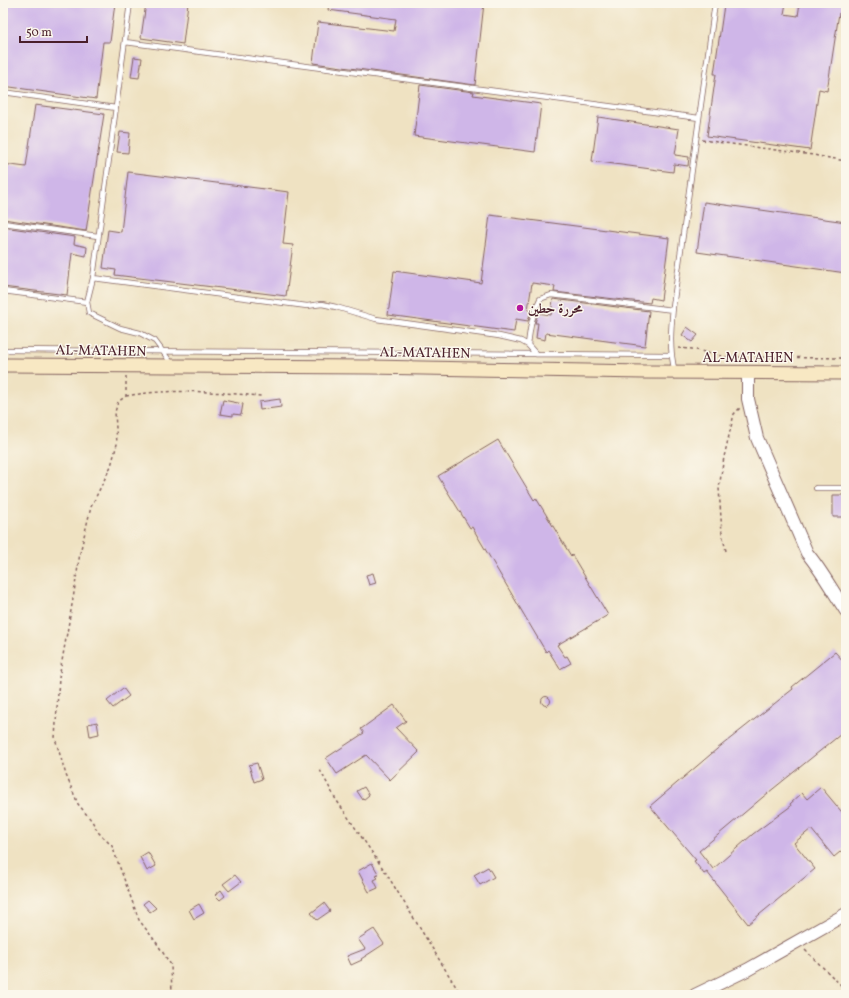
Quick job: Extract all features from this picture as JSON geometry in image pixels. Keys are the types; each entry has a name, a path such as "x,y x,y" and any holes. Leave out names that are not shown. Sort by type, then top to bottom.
{"main road":[{"name":"AL-MATAHEN","path":"3,365 370,367 846,373"}],"street":[{"path":"748,372 748,399 757,438 807,553 817,565 832,592 846,611"},
{"path":"695,995 747,970 846,914"}],"lane":[{"path":"130,3 126,42 93,278 87,302 89,313 120,328 140,333 156,341 174,367"},
{"path":"676,372 670,348 673,310 715,3"},
{"path":"126,42 699,118"},
{"path":"3,92 116,108"},
{"path":"3,223 98,236"},
{"path":"93,278 308,306 322,304 376,319 499,336 521,341 528,344 536,354"},
{"path":"3,291 87,302"},
{"path":"528,344 531,322 535,309 540,299 551,295 673,310"},
{"path":"3,350 671,355"},
{"path":"816,488 846,488"}],"path":[{"path":"696,139 846,161"},
{"path":"670,348 692,348 725,357 846,358"},
{"path":"126,396 127,366"},
{"path":"172,995 171,965 139,920 112,846 98,832 92,820 78,804 66,775 55,738 58,678 80,552 91,507 111,466 117,444 115,412 118,402 126,396 152,392 176,391 261,396"},
{"path":"726,551 722,527 719,488 724,457 734,414 748,399"},
{"path":"320,770 335,798 386,874 461,995"},
{"path":"797,942 846,990"}],"building":[{"path":"3,3 115,3 110,42 103,42 96,99 3,86"},
{"path":"146,3 188,3 183,44 141,38"},
{"path":"329,3 484,3 475,85 313,63 318,22 394,31 396,19 328,10"},
{"path":"728,3 786,3 784,14 798,16 800,3 845,3 843,14 839,13 827,91 819,89 810,150 707,136 724,5 728,6"},
{"path":"134,57 142,58 139,78 131,77"},
{"path":"420,85 474,92 473,95 541,104 535,152 414,136"},
{"path":"35,105 104,114 86,231 3,219 3,164 26,167"},
{"path":"598,117 679,129 675,155 689,157 688,166 674,164 673,172 592,161"},
{"path":"120,132 130,133 128,153 117,152"},
{"path":"128,172 289,192 283,244 293,245 286,296 115,275 116,270 103,268 108,230 121,232"},
{"path":"704,202 846,222 846,273 697,252"},
{"path":"490,215 669,238 661,300 651,298 650,303 554,292 555,286 532,283 528,310 531,311 528,321 516,319 514,332 388,315 394,271 481,283"},
{"path":"3,227 75,237 74,244 87,247 86,256 72,253 67,295 3,287"},
{"path":"553,299 649,311 645,346 546,333 545,340 536,338 538,323 535,323 538,313 551,315"},
{"path":"687,327 698,335 692,342 682,335"},
{"path":"280,399 281,407 260,410 259,402"},
{"path":"223,400 243,404 241,415 233,414 233,416 220,414"},
{"path":"498,440 534,500 536,498 571,556 572,555 608,615 557,645 571,663 560,669 548,650 546,652 472,527 470,528 438,476"},
{"path":"833,495 846,495 846,517 833,517"},
{"path":"373,573 376,583 369,585 366,575"},
{"path":"835,652 846,664 846,730 699,851 713,869 753,834 791,806 790,804 802,793 807,799 821,787 846,817 846,847 834,857 811,829 794,843 815,869 748,924 707,872 704,874 694,861 696,860 650,806 717,749 793,689 792,687"},
{"path":"123,688 129,696 113,708 107,701"},
{"path":"544,697 548,697 550,701 548,705 544,705 542,703 542,699"},
{"path":"394,705 406,721 396,728 419,752 390,780 366,755 337,774 326,758 364,733 361,729"},
{"path":"97,722 99,734 90,736 88,724"},
{"path":"257,763 262,779 254,782 249,765"},
{"path":"364,787 369,795 363,800 357,791"},
{"path":"148,852 156,866 147,871 140,857"},
{"path":"372,863 379,875 376,876 378,878 374,880 378,888 369,892 358,871"},
{"path":"488,867 494,877 480,885 474,875"},
{"path":"235,875 241,882 229,891 223,884"},
{"path":"221,890 225,896 220,900 215,895"},
{"path":"148,900 156,908 150,912 143,904"},
{"path":"324,903 330,911 317,920 311,913"},
{"path":"199,904 204,913 194,919 189,910"},
{"path":"374,929 384,944 361,959 362,960 351,965 347,956 365,949 358,939"}],"place":[{"name":"محررة حطين","path":"520,308"}]}
